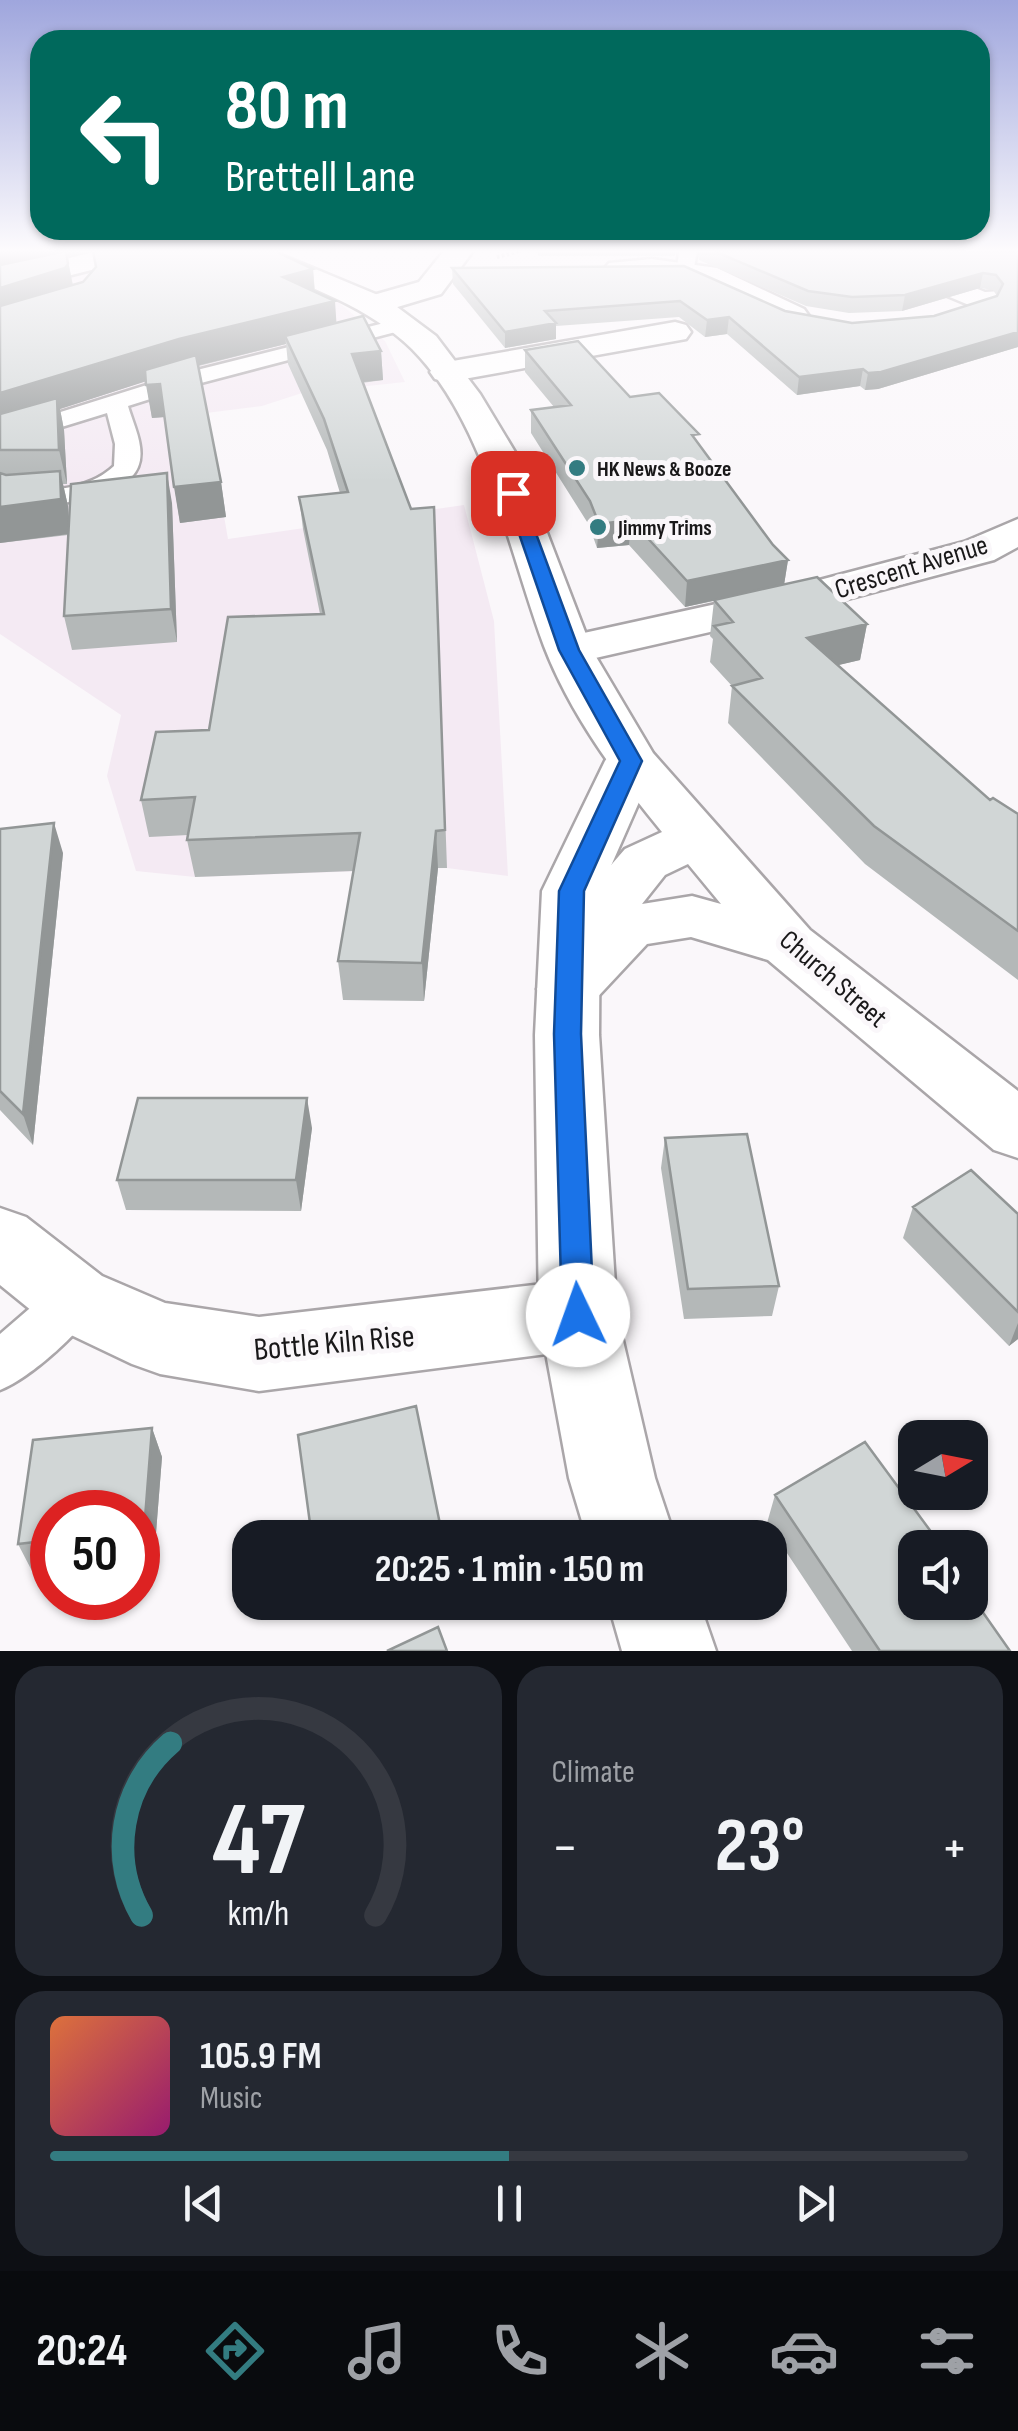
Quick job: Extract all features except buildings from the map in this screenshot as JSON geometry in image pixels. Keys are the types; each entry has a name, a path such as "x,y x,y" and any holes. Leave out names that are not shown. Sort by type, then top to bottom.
{"main road":[{"name":"Church Street","path":"404,328 424,343 447,372 499,457 569,650 631,761 790,945 1018,1130"},
{"path":"447,372 674,332"},
{"name":"Crescent Avenue","path":"569,650 816,594 978,551 1018,531"},
{"path":"626,1520 612,1478 578,1315 569,970 572,891 631,761"},
{"path":"569,970 645,862 697,837"},
{"path":"569,970 628,927 692,916 790,945"},
{"name":"Bottle Kiln Rise","path":"0,1240 74,1300 160,1338 259,1354 578,1315"},
{"path":"659,1620 669,1651"}],"lane":[{"path":"0,439 346,328"},
{"path":"0,496 11,499 106,485 125,470 128,454 115,401"},
{"path":"0,1366 74,1300"}],"shaded area":[{"path":"0,328 369,328 385,341 405,382 302,393 262,406 206,413 228,539 464,505 494,621 508,876 447,868 195,877 136,871 107,776 121,715 0,634"}],"place":[{"name":"HK News & Booze","path":"577,468"},
{"name":"Jimmy Trims","path":"598,527"}],"route":[{"path":"513,493 569,650 631,761 572,891 567,1034 578,1315"}]}
